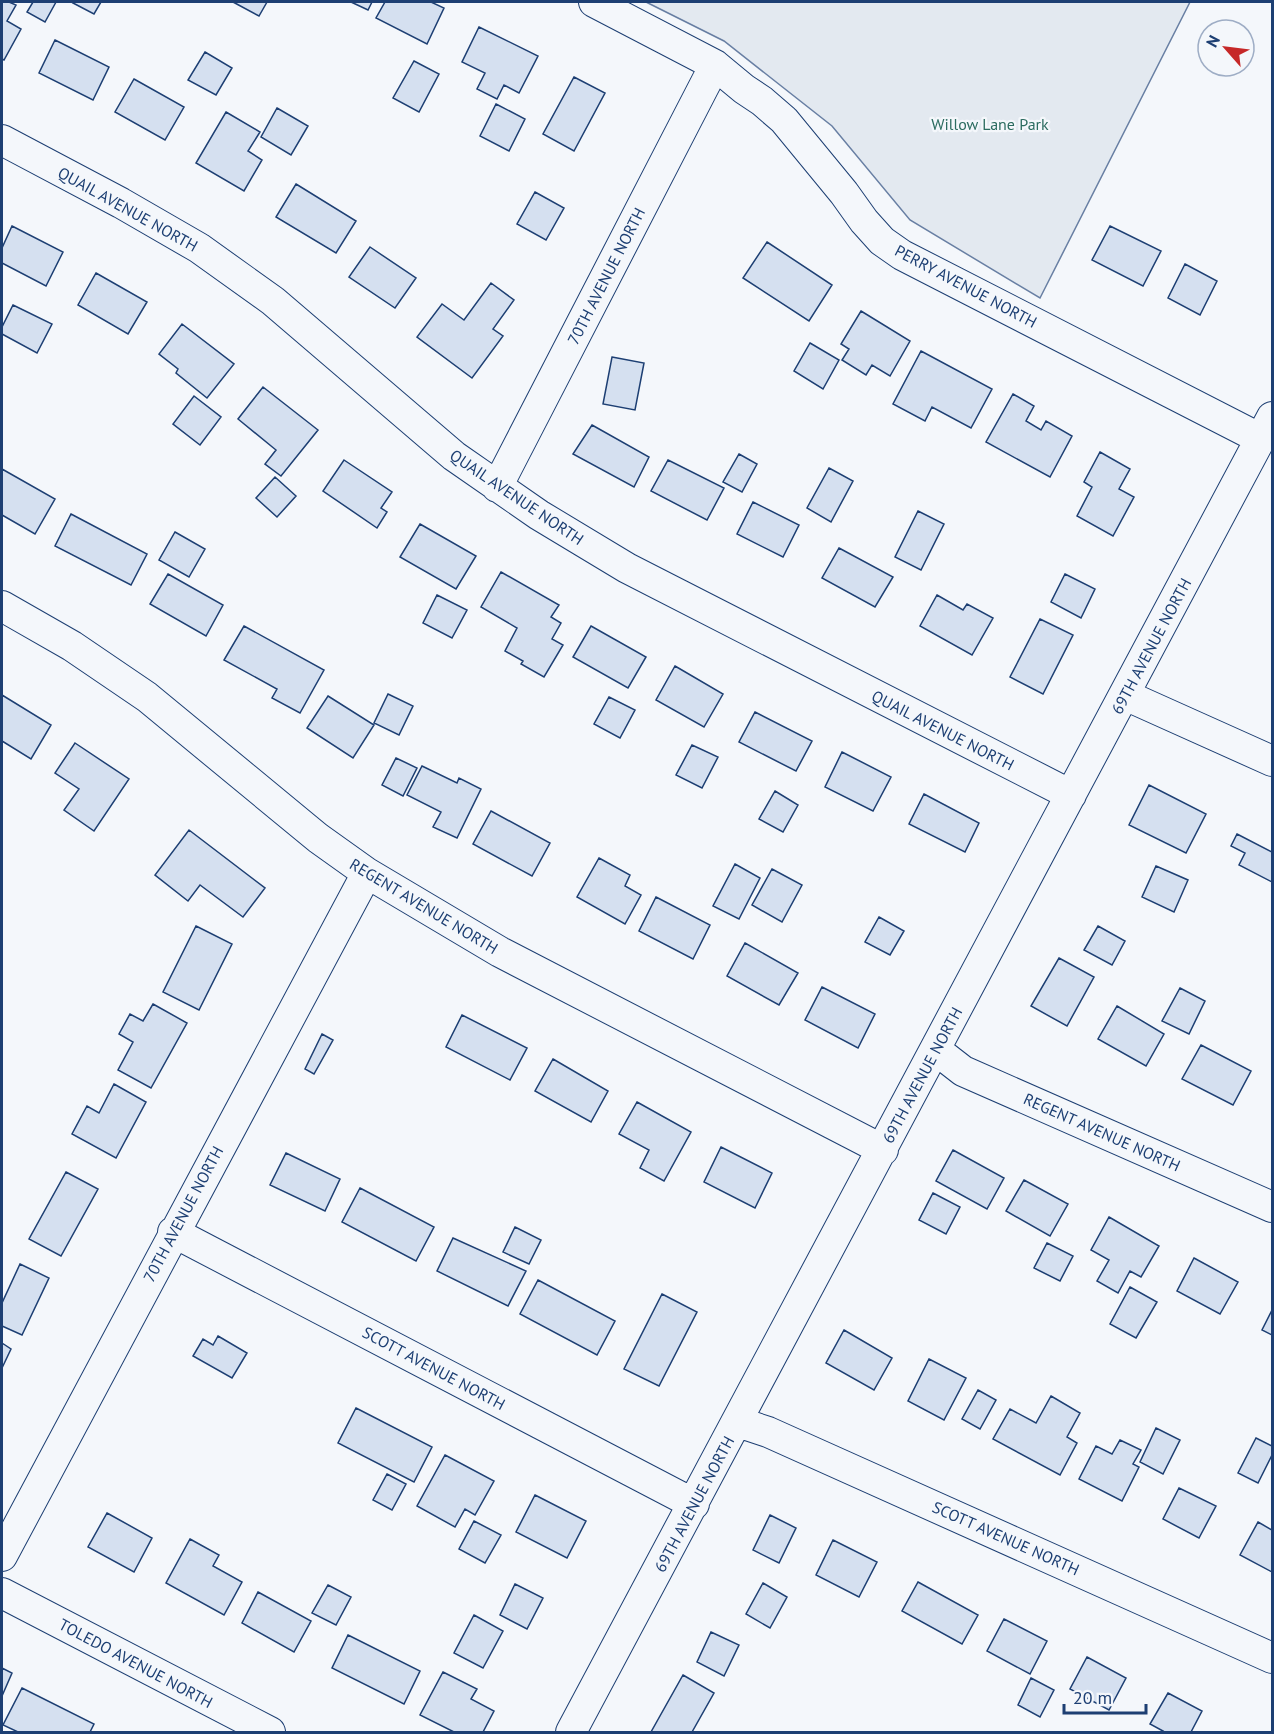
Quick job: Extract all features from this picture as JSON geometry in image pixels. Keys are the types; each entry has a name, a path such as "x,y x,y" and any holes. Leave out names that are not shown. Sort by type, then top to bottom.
{"street":[{"name":"PERRY AVENUE NORTH","path":"594,2 715,65 784,120 864,221 882,241 902,255 1267,428"},
{"name":"70TH AVENUE NORTH","path":"497,487 715,65"},
{"name":"QUAIL AVENUE NORTH","path":"2,140 121,203 199,248 273,301 454,456 539,516 627,568 1071,795"},
{"name":"69TH AVENUE NORTH","path":"571,1732 1267,428"},
{"name":"REGENT AVENUE NORTH","path":"2,606 72,646 147,698 318,838 367,873 500,952 883,1150"},
{"path":"1125,695 1272,761"},
{"name":"70TH AVENUE NORTH","path":"2,1556 173,1232 367,873"},
{"name":"REGENT AVENUE NORTH","path":"936,1050 963,1071 1272,1207"},
{"name":"SCOTT AVENUE NORTH","path":"173,1232 694,1504"},
{"name":"SCOTT AVENUE NORTH","path":"738,1422 768,1432 1272,1658"},
{"name":"TOLEDO AVENUE NORTH","path":"2,1593 270,1732"}],"green space":[{"name":"Willow Lane Park","path":"646,2 1190,2 1040,298 910,220 832,126 724,41"}],"building":[{"path":"2,2 16,5 7,21 21,29 4,60 2,59"},
{"path":"33,2 56,2 45,22 27,12"},
{"path":"74,2 101,2 94,14"},
{"path":"233,2 267,2 259,16"},
{"path":"351,2 372,2 368,10"},
{"path":"385,2 431,2 444,8 427,44 376,18"},
{"path":"479,27 538,56 519,93 504,85 497,99 477,89 485,73 462,62"},
{"path":"55,40 109,67 93,100 39,73"},
{"path":"205,52 232,68 216,95 188,80"},
{"path":"414,61 439,74 419,112 393,98"},
{"path":"574,77 605,93 574,151 543,134"},
{"path":"134,79 184,107 165,140 115,112"},
{"path":"496,104 525,119 509,151 480,136"},
{"path":"277,108 308,126 291,155 261,137"},
{"path":"226,112 260,132 248,151 262,160 244,191 196,163"},
{"path":"296,184 356,221 336,253 276,217"},
{"path":"535,192 564,208 546,240 517,224"},
{"path":"12,226 63,252 46,286 2,263 2,248"},
{"path":"1110,226 1161,251 1143,286 1092,260"},
{"path":"767,242 832,285 809,321 743,278"},
{"path":"370,247 416,278 395,308 349,277"},
{"path":"1185,264 1217,281 1200,315 1168,298"},
{"path":"96,273 147,302 128,334 78,305"},
{"path":"491,283 514,300 493,329 503,336 472,378 417,337 442,304 464,320"},
{"path":"13,305 52,324 37,353 2,334 2,327"},
{"path":"861,311 910,341 890,376 872,365 866,375 842,360 849,349 841,344"},
{"path":"182,324 234,364 207,398 176,373 178,369 159,354"},
{"path":"810,343 839,360 823,389 794,371"},
{"path":"921,351 992,389 971,428 932,407 925,421 893,404"},
{"path":"612,357 644,363 635,410 603,404"},
{"path":"263,387 318,430 281,476 265,464 276,450 238,419"},
{"path":"1013,394 1034,406 1026,421 1041,430 1046,421 1072,436 1050,477 986,442"},
{"path":"194,396 221,417 200,445 173,424"},
{"path":"592,425 649,457 634,487 573,454"},
{"path":"1100,452 1130,469 1119,489 1134,497 1113,536 1077,516 1092,487 1084,482"},
{"path":"739,454 757,464 742,492 723,482"},
{"path":"344,460 392,492 381,508 387,512 377,528 323,491"},
{"path":"668,460 724,488 707,520 651,491"},
{"path":"829,468 853,481 831,522 807,508"},
{"path":"2,469 55,499 35,534 2,515"},
{"path":"275,477 296,496 277,517 256,498"},
{"path":"753,502 799,525 783,557 737,534"},
{"path":"918,511 944,524 921,570 895,557"},
{"path":"71,514 147,554 131,585 55,546"},
{"path":"420,524 476,556 456,589 400,557"},
{"path":"175,532 205,549 189,577 159,560"},
{"path":"839,548 893,577 875,607 822,578"},
{"path":"501,572 559,605 551,617 561,623 552,639 563,645 544,677 521,664 523,661 505,651 517,628 481,607"},
{"path":"168,574 223,605 206,636 150,604"},
{"path":"1065,574 1095,589 1081,618 1051,602"},
{"path":"437,595 467,610 452,638 423,623"},
{"path":"937,595 963,610 967,604 993,618 972,655 920,626"},
{"path":"1040,619 1073,635 1043,694 1010,677"},
{"path":"244,626 324,670 300,713 272,698 277,689 224,660"},
{"path":"591,626 646,657 628,688 573,657"},
{"path":"675,666 723,694 704,727 656,700"},
{"path":"388,694 413,706 399,735 374,723"},
{"path":"2,695 51,725 31,759 2,741"},
{"path":"328,696 374,725 353,758 307,728"},
{"path":"609,697 635,710 620,738 594,724"},
{"path":"755,712 812,741 796,771 739,742"},
{"path":"75,743 129,779 94,831 64,810 79,789 55,773"},
{"path":"692,745 718,757 702,788 676,775"},
{"path":"842,752 891,777 873,811 825,787"},
{"path":"396,758 417,768 403,796 382,785"},
{"path":"422,766 457,783 459,778 481,789 457,838 433,827 441,812 407,795"},
{"path":"1149,785 1206,814 1186,853 1129,825"},
{"path":"775,791 798,805 783,832 759,819"},
{"path":"924,794 979,823 965,852 909,824"},
{"path":"491,811 550,843 532,876 473,844"},
{"path":"189,830 265,888 243,917 200,885 188,901 155,875"},
{"path":"1237,834 1272,852 1272,882 1239,865 1245,853 1231,846"},
{"path":"599,858 630,875 625,886 641,895 625,924 577,897"},
{"path":"735,864 760,878 739,919 713,906"},
{"path":"1156,866 1188,880 1174,912 1142,897"},
{"path":"772,869 802,885 782,922 752,905"},
{"path":"656,897 710,925 693,959 639,931"},
{"path":"879,917 904,931 890,955 865,942"},
{"path":"196,926 232,944 199,1010 163,992"},
{"path":"1098,926 1125,941 1112,965 1084,950"},
{"path":"745,943 798,973 779,1005 727,976"},
{"path":"1059,958 1094,977 1067,1026 1031,1006"},
{"path":"822,987 875,1014 858,1048 805,1020"},
{"path":"1180,988 1205,1001 1189,1034 1162,1021"},
{"path":"153,1004 187,1023 151,1088 118,1070 133,1042 119,1034 130,1014 143,1021"},
{"path":"1117,1006 1164,1034 1146,1066 1098,1039"},
{"path":"462,1015 527,1048 510,1080 446,1047"},
{"path":"322,1034 333,1040 314,1074 305,1069"},
{"path":"1201,1045 1251,1071 1233,1105 1182,1079"},
{"path":"553,1059 608,1091 591,1122 535,1091"},
{"path":"114,1084 146,1102 116,1158 72,1134 87,1106 99,1113"},
{"path":"637,1102 691,1132 664,1181 640,1168 649,1150 619,1134"},
{"path":"721,1147 772,1173 755,1208 704,1182"},
{"path":"953,1150 1004,1178 987,1209 936,1181"},
{"path":"286,1153 340,1179 325,1211 270,1185"},
{"path":"66,1172 98,1189 61,1256 29,1239"},
{"path":"1024,1180 1068,1204 1050,1236 1006,1211"},
{"path":"360,1188 434,1227 416,1261 342,1222"},
{"path":"933,1193 960,1207 946,1234 919,1220"},
{"path":"1109,1217 1159,1246 1141,1277 1130,1271 1118,1293 1097,1281 1109,1260 1091,1250"},
{"path":"515,1227 541,1240 529,1264 503,1252"},
{"path":"453,1238 526,1271 508,1306 437,1271"},
{"path":"1047,1243 1073,1256 1060,1281 1034,1268"},
{"path":"1194,1258 1238,1282 1220,1314 1177,1291"},
{"path":"20,1264 49,1278 22,1335 2,1326 2,1303"},
{"path":"538,1280 615,1321 597,1355 520,1314"},
{"path":"1130,1287 1157,1302 1136,1338 1110,1324"},
{"path":"662,1294 697,1312 659,1386 624,1369"},
{"path":"1272,1310 1272,1335 1262,1330"},
{"path":"844,1330 892,1358 874,1390 826,1363"},
{"path":"218,1336 247,1353 232,1378 193,1356 203,1339 213,1345"},
{"path":"2,1343 11,1349 2,1368"},
{"path":"929,1359 966,1378 944,1420 908,1401"},
{"path":"978,1390 996,1400 980,1429 962,1419"},
{"path":"1051,1396 1080,1413 1067,1437 1077,1443 1060,1475 993,1439 1010,1409 1036,1423"},
{"path":"356,1408 432,1447 414,1482 338,1443"},
{"path":"1156,1428 1180,1440 1163,1474 1140,1462"},
{"path":"1256,1438 1272,1446 1272,1455 1258,1483 1238,1473"},
{"path":"1120,1440 1141,1450 1133,1464 1139,1467 1122,1501 1079,1479 1096,1446 1112,1454"},
{"path":"445,1455 494,1481 475,1515 465,1509 455,1527 417,1506"},
{"path":"387,1474 406,1484 392,1510 373,1500"},
{"path":"1179,1488 1216,1506 1199,1538 1163,1519"},
{"path":"535,1495 586,1521 567,1558 516,1532"},
{"path":"107,1513 152,1538 134,1572 88,1547"},
{"path":"770,1515 796,1528 779,1563 753,1550"},
{"path":"474,1521 501,1535 485,1563 459,1549"},
{"path":"1258,1522 1272,1530 1272,1572 1240,1555"},
{"path":"190,1539 219,1555 213,1566 242,1582 224,1615 166,1583"},
{"path":"833,1540 877,1562 859,1597 816,1575"},
{"path":"918,1582 978,1615 962,1644 902,1611"},
{"path":"763,1583 787,1597 770,1628 746,1614"},
{"path":"515,1584 543,1598 527,1629 500,1615"},
{"path":"328,1585 351,1597 336,1625 312,1613"},
{"path":"258,1592 311,1621 294,1652 242,1623"},
{"path":"474,1615 503,1631 483,1668 454,1653"},
{"path":"1004,1619 1047,1641 1030,1674 987,1651"},
{"path":"711,1632 739,1645 724,1676 697,1662"},
{"path":"348,1635 420,1671 404,1704 332,1668"},
{"path":"1087,1657 1126,1678 1109,1710 1070,1689"},
{"path":"2,1668 12,1673 2,1696"},
{"path":"443,1672 477,1689 471,1699 494,1711 483,1732 454,1732 420,1715"},
{"path":"683,1675 714,1693 692,1732 651,1732"},
{"path":"1031,1678 1054,1690 1040,1717 1018,1705"},
{"path":"22,1688 94,1724 90,1732 18,1732 3,1725"},
{"path":"1168,1693 1202,1711 1191,1732 1162,1732 1150,1724"}]}
